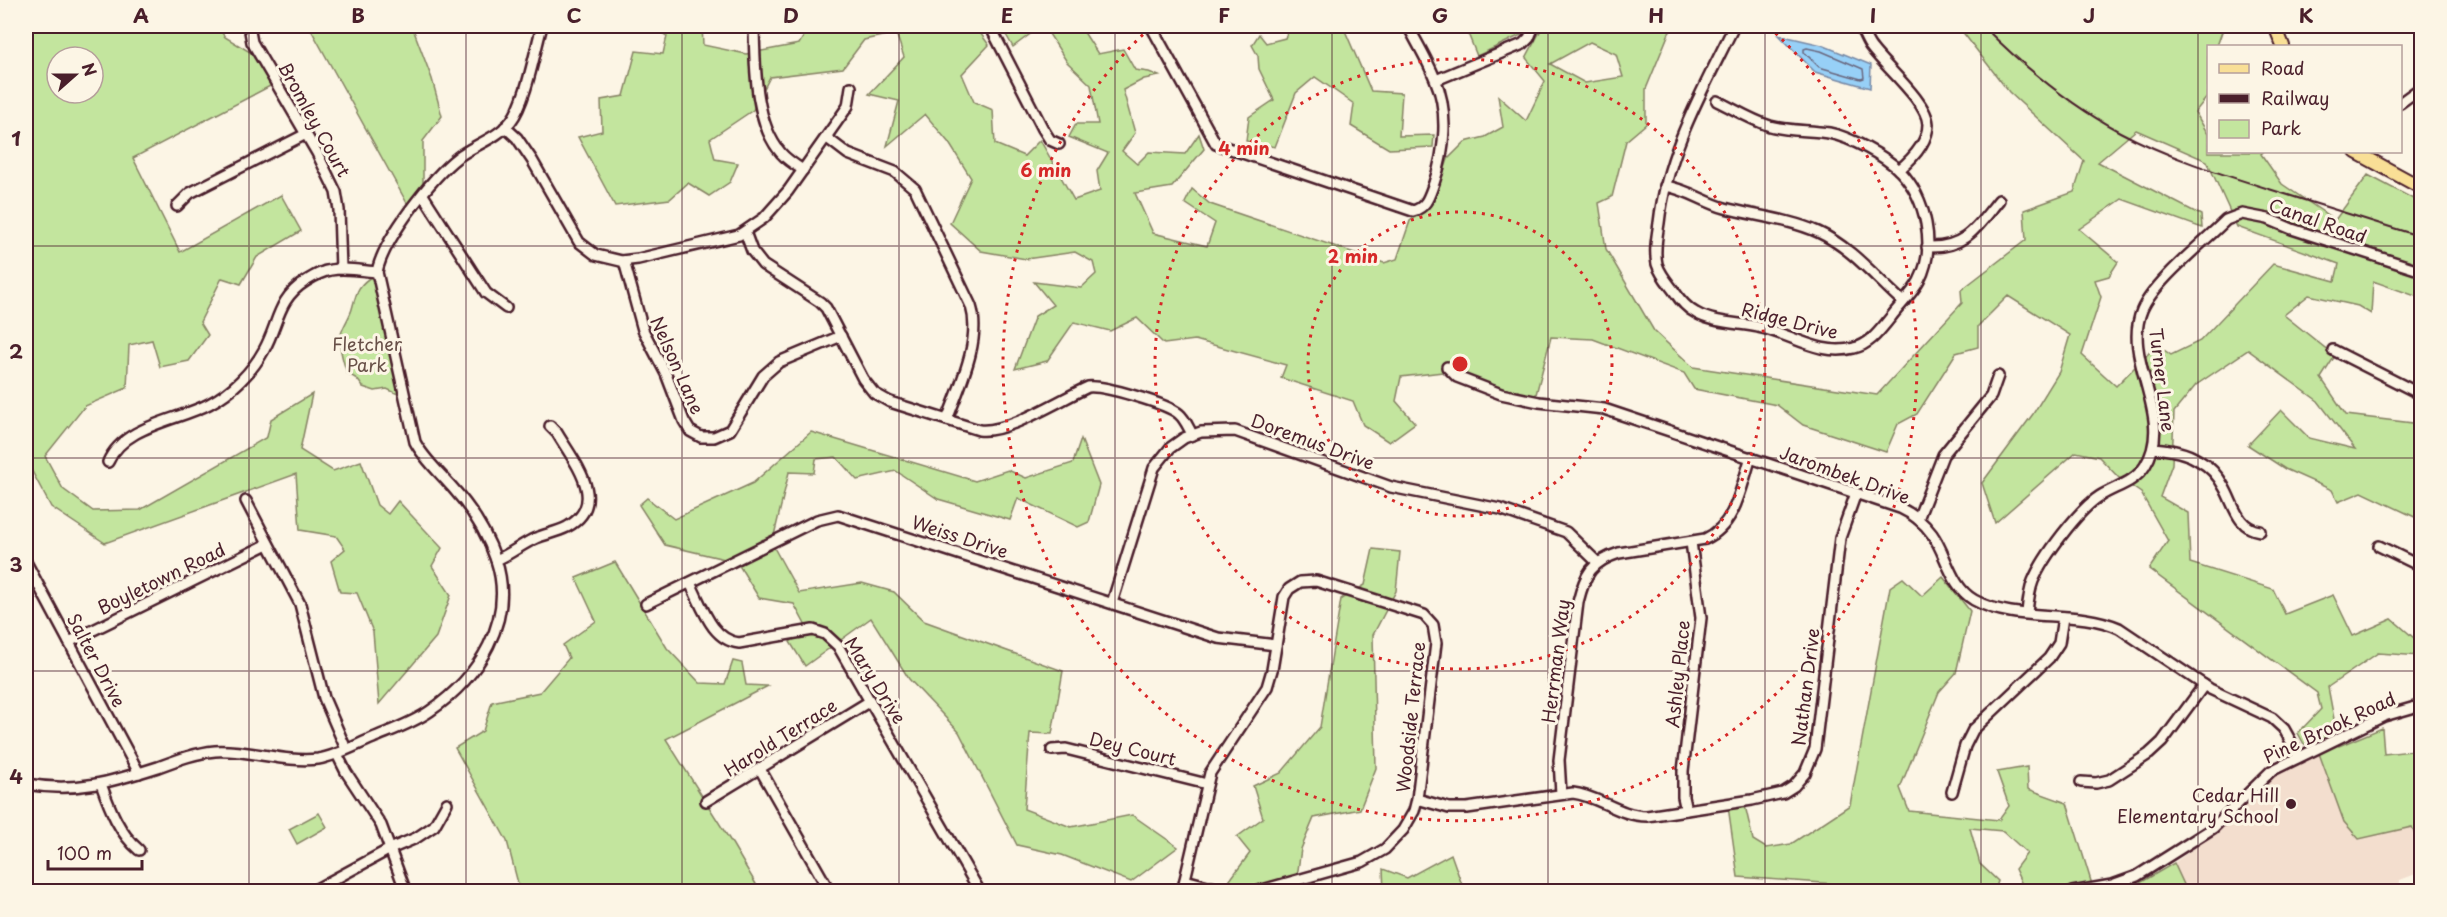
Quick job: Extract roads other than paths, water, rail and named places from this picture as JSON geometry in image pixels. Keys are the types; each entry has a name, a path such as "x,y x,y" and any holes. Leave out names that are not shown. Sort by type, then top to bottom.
{"main road":[{"path":"2275,26 2283,45"},
{"path":"2358,153 2421,188"}],"street":[{"name":"Bromley Court","path":"249,26 252,42 306,134 336,192 339,210 341,269"},
{"path":"26,784 53,788 101,784 191,756 216,751 304,760 321,759 429,712 471,675 489,645 500,612 501,586 496,560 471,509 421,453 415,442 377,272 384,249 423,195 453,161 512,120 519,104 542,26"},
{"path":"754,26 758,95 768,132 781,154 803,170"},
{"path":"990,26 1042,129 1050,140 1059,144"},
{"path":"1151,26 1216,144 1413,211 1420,209 1427,202 1438,171 1443,116 1436,80 1408,26"},
{"path":"1436,80 1523,44 1534,26"},
{"name":"Ridge Drive","path":"1717,101 1771,126 1843,136 1899,170 1915,193 1923,209 1927,247 1921,276 1903,302 1868,342 1856,348 1839,350 1822,348 1763,328 1696,314 1680,298 1660,270 1657,262 1658,227 1671,161 1685,125 1734,26"},
{"path":"1860,26 1869,45 1893,70 1921,107 1927,119 1927,128 1921,145 1899,170"},
{"path":"505,127 517,138 532,160 582,245 604,258 624,261 745,232 777,205 827,138 848,106 851,87"},
{"path":"2402,101 2421,87"},
{"path":"177,206 190,193 306,134"},
{"path":"827,138 848,154 895,172 915,189 971,306 975,319 975,336 947,420"},
{"path":"1665,186 1690,192 1722,207 1795,224 1819,233 1845,249 1903,302"},
{"path":"423,195 486,293 506,308"},
{"path":"1927,247 1946,247 1962,241 1999,200"},
{"name":"Canal Road","path":"2210,236 2230,218 2242,214 2255,216 2421,271"},
{"path":"745,232 752,251 763,265 820,302 831,315 863,379 874,393 890,402 979,430 997,430 1072,394 1097,386 1175,411 1184,420 1192,434"},
{"name":"Turner Lane","path":"2027,613 2030,591 2036,575 2082,510 2098,497 2133,479 2145,467 2153,448 2153,417 2137,342 2140,316 2152,293 2210,236"},
{"name":"Nelson Lane","path":"624,261 643,330 666,374 684,421 690,431 701,437 714,437 730,430 757,383 769,369 779,362 841,336"},
{"path":"108,462 112,452 138,434 191,413 224,395 258,360 271,337 281,307 291,293 319,273 341,269 377,272"},
{"path":"2333,350 2421,395"},
{"name":"Jarombek Drive","path":"1447,367 1457,377 1501,394 1539,402 1604,409 1900,508 1918,519 1933,536 1957,583 1968,596 1987,606 2103,622 2119,628 2204,685 2233,701 2272,717 2284,729 2299,756"},
{"path":"1918,519 1943,455 1991,396 1998,376"},
{"path":"496,560 512,554 533,539 567,527 581,516 587,505 589,496 585,484 557,433 550,426"},
{"name":"Doremus Drive","path":"1112,603 1154,468 1170,448 1192,434 1218,430 1235,431 1391,487 1500,509 1566,532 1598,562"},
{"path":"2153,448 2184,453 2206,465 2223,485 2242,524 2251,530 2260,531"},
{"path":"1598,562 1619,553 1691,542 1713,536 1729,520 1751,457"},
{"name":"Nathan Drive","path":"1562,794 1581,794 1621,812 1638,816 1774,796 1794,786 1810,765 1815,749 1840,538 1856,493"},
{"path":"246,501 300,604 346,772 377,818 406,891"},
{"name":"Weiss Drive","path":"646,604 817,520 838,515 1218,638 1276,645"},
{"name":"Ashley Place","path":"1686,810 1683,797 1683,771 1701,618 1691,542"},
{"name":"Boyletown Road","path":"69,642 268,544"},
{"path":"2379,546 2421,567"},
{"name":"Salter Drive","path":"26,562 139,773"},
{"name":"Herrman Way","path":"1562,794 1559,760 1578,602 1586,578 1598,562"},
{"name":"Woodside Terrace","path":"1182,891 1207,784 1219,757 1250,716 1267,687 1284,597 1293,586 1304,581 1316,581 1428,617 1435,633 1436,649 1418,799 1403,830 1374,856 1362,862 1255,891"},
{"name":"Mary Drive","path":"690,583 716,632 731,641 739,643 813,630 825,634 838,646 980,891"},
{"path":"1952,792 1965,746 1973,730 2049,658 2059,644 2063,617"},
{"path":"2081,782 2096,783 2109,780 2149,754 2162,742 2204,685"},
{"name":"Harold Terrace","path":"706,801 870,701"},
{"name":"Pine Brook Road","path":"2072,891 2112,885 2137,876 2213,828 2262,778 2299,756 2384,716 2421,705"},
{"name":"Dey Court","path":"1052,750 1066,749 1207,784"},
{"path":"760,769 830,891"},
{"path":"101,784 110,808 127,840 139,850"},
{"path":"1418,799 1449,808 1467,808 1562,794"},
{"path":"312,891 390,849 416,838 434,826 447,803"},
{"path":"1185,880 1230,891"}],"water":[{"path":"1779,35 1822,45 1871,65 1870,88 1815,72"}],"railway":[{"path":"1983,26 2014,56 2065,97 2101,121 2138,141 2212,171 2422,237"}],"place":[{"name":"Cedar Hill Elementary School","path":"2291,804"}],"park label":[{"name":"Fletcher Park","path":"367,353"}]}
